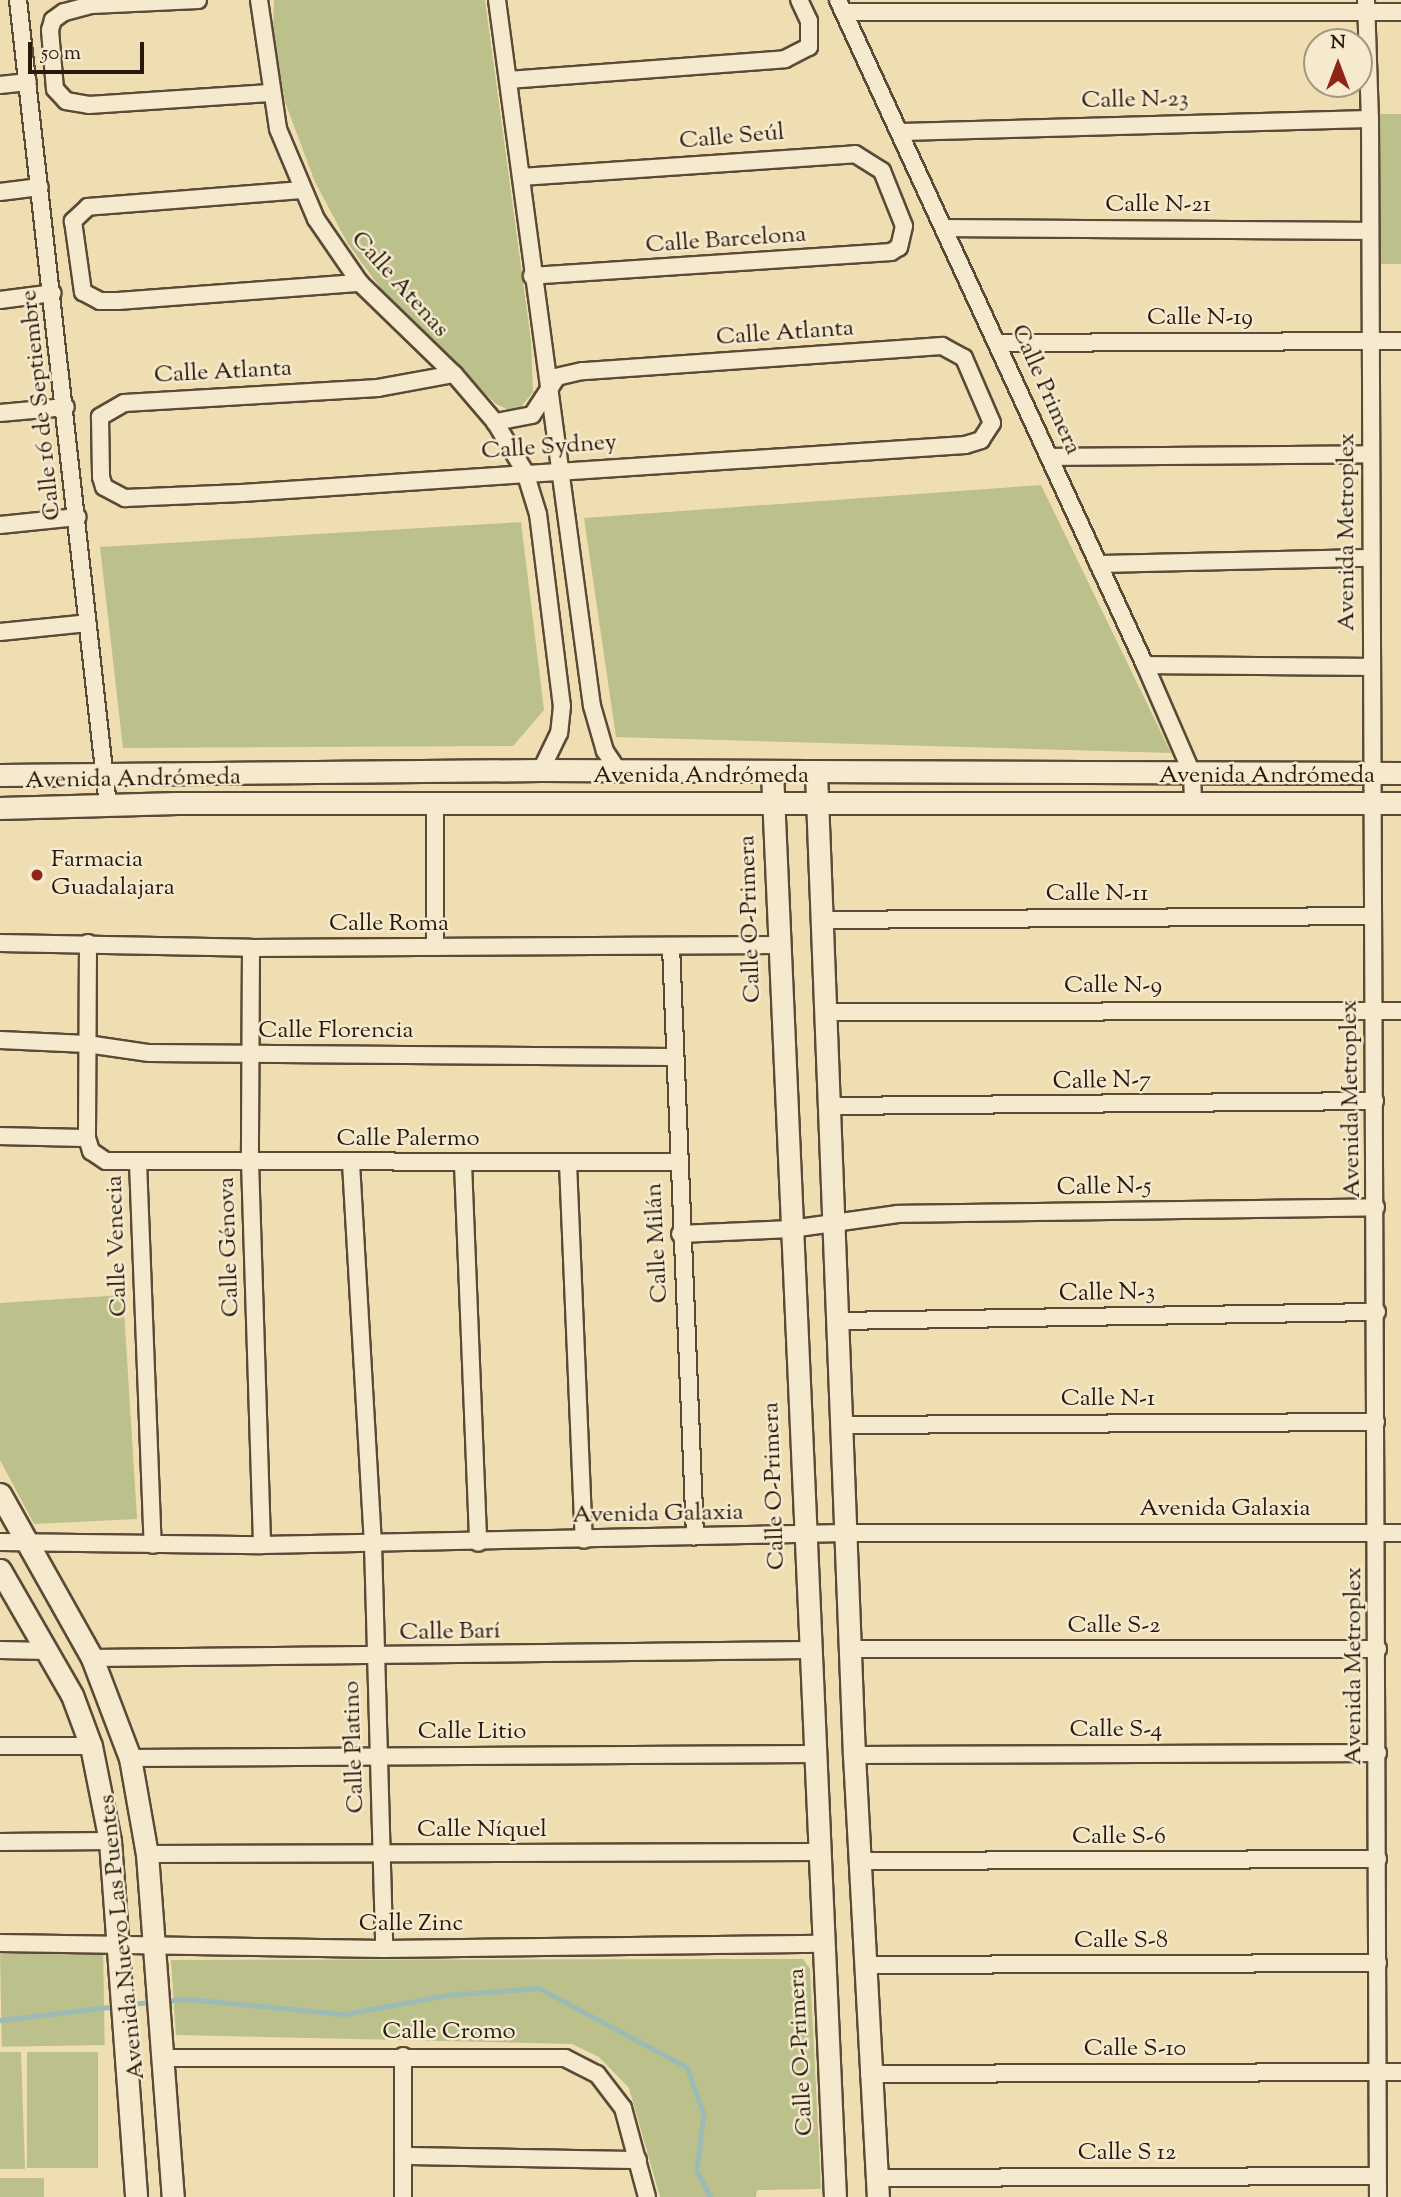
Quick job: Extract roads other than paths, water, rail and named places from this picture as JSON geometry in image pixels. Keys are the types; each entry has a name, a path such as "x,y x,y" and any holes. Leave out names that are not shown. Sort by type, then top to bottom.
{"street":[{"name":"Calle 16 de Septiembre","path":"18,0 66,407 108,806"},
{"path":"198,0 91,5 64,12 53,20 50,30 55,89 66,101 89,105 270,93"},
{"name":"Calle Atenas","path":"259,0 270,93 278,129 302,190 332,248 360,283 454,374 495,422 525,472 538,514 562,706 559,733 541,770"},
{"path":"497,0 532,276 592,706 605,751 619,772"},
{"path":"508,80 785,60 809,47 809,21 799,0"},
{"path":"841,6 1366,6 1401,12"},
{"name":"Calle Primera","path":"841,6 946,228 1145,665 1192,773 1193,804"},
{"name":"Avenida Metroplex","path":"1366,6 1370,119 1371,667 1377,1312 1378,2197"},
{"path":"0,85 28,82"},
{"name":"Calle N-23","path":"901,132 1370,119"},
{"name":"Calle Seúl","path":"521,177 855,153 882,171 904,226"},
{"path":"0,192 40,187"},
{"path":"302,190 88,207 73,221 78,282 90,298 109,301 360,283"},
{"name":"Calle Barcelona","path":"532,276 878,253 899,247 904,226"},
{"name":"Calle N-21","path":"946,228 1370,231"},
{"path":"0,300 53,293"},
{"name":"Calle N-19","path":"999,343 1401,341"},
{"name":"Calle Atlanta","path":"548,386 556,377 582,371 942,346 964,358 991,414"},
{"name":"Calle Atlanta","path":"101,478 100,416 124,403 378,388 454,374"},
{"path":"495,422 532,415 548,386"},
{"path":"0,413 66,407"},
{"name":"Calle Sydney","path":"101,478 112,494 136,499 559,469 965,445 981,440 988,432 991,414"},
{"path":"1049,457 1370,454"},
{"path":"0,525 78,517"},
{"path":"1098,564 1371,558"},
{"path":"545,566 572,563"},
{"path":"0,632 88,623"},
{"path":"1145,665 1371,667"},
{"name":"Avenida Andrómeda","path":"0,775 541,770 1401,773"},
{"name":"Calle O-Primera","path":"772,772 808,1650 835,2197"},
{"path":"816,772 853,1755 877,2188"},
{"name":"Avenida Andrómeda","path":"0,808 435,804 1401,803"},
{"path":"435,804 435,947"},
{"name":"Calle N-11","path":"820,920 1373,916"},
{"name":"Calle Roma","path":"0,943 251,948 778,945"},
{"path":"0,1136 87,1138 88,943"},
{"name":"Calle Milán","path":"671,946 677,1162 695,1537"},
{"name":"Calle Génova","path":"251,948 250,1161 262,1545"},
{"name":"Calle N-9","path":"824,1012 1401,1011"},
{"name":"Calle Florencia","path":"0,1040 87,1044 114,1051 673,1056"},
{"name":"Calle N-7","path":"829,1106 1375,1101"},
{"name":"Calle Venecia","path":"87,1138 90,1151 106,1161 138,1162 153,1545"},
{"name":"Calle Palermo","path":"138,1162 677,1162"},
{"name":"Calle Platino","path":"351,1163 373,1544 384,1949"},
{"path":"568,1163 584,1540"},
{"path":"463,1164 478,1543"},
{"name":"Calle N-5","path":"680,1234 791,1229 898,1214 1376,1207"},
{"name":"Calle N-3","path":"838,1321 1377,1312"},
{"name":"Calle N-1","path":"841,1425 1376,1422"},
{"name":"Avenida Nuevo Las Puentes","path":"0,1494 24,1543 92,1658 131,1758 147,1854 173,2197"},
{"name":"Avenida Galaxia","path":"0,1542 262,1545 478,1543 845,1533 1401,1533"},
{"name":"Avenida Nuevo Las Puentes","path":"0,1570 72,1695 91,1746 110,1841 136,2197"},
{"name":"Calle S-2","path":"849,1648 1378,1649"},
{"path":"0,1650 48,1651"},
{"name":"Calle Barí","path":"92,1658 808,1650"},
{"path":"0,1746 91,1746"},
{"name":"Calle S-4","path":"853,1755 1378,1753"},
{"name":"Calle Litio","path":"131,1758 813,1754"},
{"path":"0,1842 110,1841"},
{"name":"Calle Níquel","path":"147,1854 818,1852"},
{"name":"Calle S-6","path":"860,1861 1378,1859"},
{"name":"Calle Zinc","path":"0,1943 384,1949 822,1944"},
{"name":"Calle S-8","path":"865,1965 1378,1963"},
{"path":"403,2056 403,2197"},
{"name":"Calle Cromo","path":"163,2058 551,2056 581,2064 597,2074 623,2108 647,2197"},
{"name":"Calle S-10","path":"869,2074 1401,2072"},
{"path":"402,2156 638,2160"},
{"name":"Calle S 12","path":"877,2188 1377,2176"}],"waterway":[{"path":"164,2001 188,1999 345,2014 448,1995 539,1988 687,2067 704,2114 697,2171 711,2197"},
{"path":"129,2004 152,2002"},
{"path":"0,2020 117,2006"}],"place":[{"name":"Farmacia Guadalajara","path":"37,875"}]}
